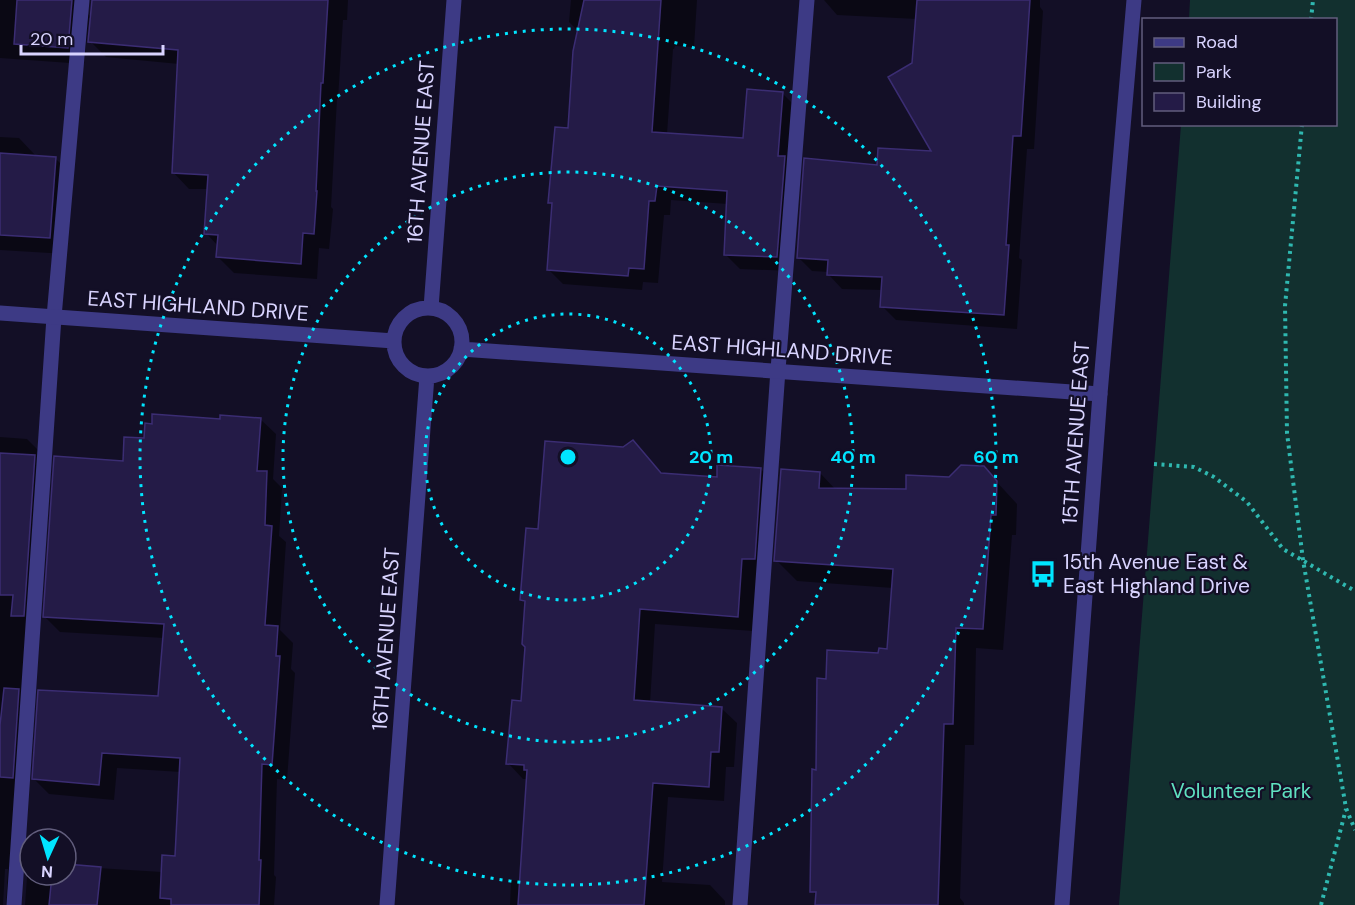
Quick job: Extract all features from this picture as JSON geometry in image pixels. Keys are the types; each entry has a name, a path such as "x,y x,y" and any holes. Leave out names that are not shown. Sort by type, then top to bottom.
{"street":[{"path":"14,905 54,316 81,0"},
{"name":"16TH AVENUE EAST","path":"431,308 454,0"},
{"path":"740,905 807,0"},
{"name":"15TH AVENUE EAST","path":"1062,905 1100,394 1134,0"},
{"path":"431,308 448,314 456,322 461,333 461,349 453,365 445,372 427,376 412,373 403,366 397,357 394,336 405,316 415,310 431,308"},
{"name":"EAST HIGHLAND DRIVE","path":"0,313 394,341"},
{"name":"EAST HIGHLAND DRIVE","path":"461,349 1100,394"},
{"name":"16TH AVENUE EAST","path":"387,905 427,376"}],"path":[{"path":"1311,18 1313,0"},
{"path":"1302,126 1285,306 1287,433 1303,561 1346,808 1355,830"},
{"path":"1154,464 1194,467 1214,477 1247,502 1283,549 1355,591"},
{"path":"1322,905 1346,808"}],"green space":[{"name":"Volunteer Park","path":"1190,0 1355,0 1355,905 1119,905 1181,126 1337,126 1337,18 1189,18"}],"building":[{"path":"17,0 72,0 68,48 14,44"},
{"path":"92,0 328,0 323,83 321,83 314,234 303,233 301,264 216,257 218,235 204,234 208,175 172,173 178,50 88,42"},
{"path":"584,0 661,0 652,132 743,138 747,89 783,92 778,156 785,156 777,257 724,255 727,191 657,186 655,201 649,201 644,269 629,268 628,276 547,270 552,203 548,203 555,127 568,128 573,51"},
{"path":"917,0 1030,0 1021,136 1013,136 1004,315 880,307 882,277 827,275 828,260 797,258 804,158 877,165 878,148 931,151 888,77 912,63"},
{"path":"0,153 56,157 50,238 0,235"},
{"path":"152,414 220,419 220,415 261,418 257,471 267,471 265,525 272,526 265,625 278,626 276,656 280,656 272,765 262,764 259,905 171,905 171,899 160,898 162,855 175,856 180,758 102,753 99,785 32,779 38,690 158,696 164,624 43,617 54,456 123,461 124,437 144,438 145,423 152,424"},
{"path":"633,440 661,473 717,477 717,465 761,468 755,559 742,559 738,617 640,609 634,700 722,707 719,752 711,752 709,787 653,783 644,905 518,905 527,770 524,770 524,765 506,764 512,700 521,701 525,647 522,644 525,601 520,600 526,528 538,529 545,441 623,447"},
{"path":"0,453 35,455 24,616 11,616 13,595 0,595"},
{"path":"961,465 984,466 997,481 996,515 991,515 983,629 956,628 953,724 944,724 938,905 815,905 816,892 810,892 812,769 816,770 817,678 826,679 827,650 878,653 879,648 887,649 893,569 774,561 781,469 820,472 819,488 906,489 906,475 949,477"},
{"path":"4,688 19,689 13,778 0,777 0,725"},
{"path":"78,865 101,867 97,905 49,905 51,887 78,887"}],"place":[{"name":"15th Avenue East & East Highland Drive","path":"1043,574"}]}
